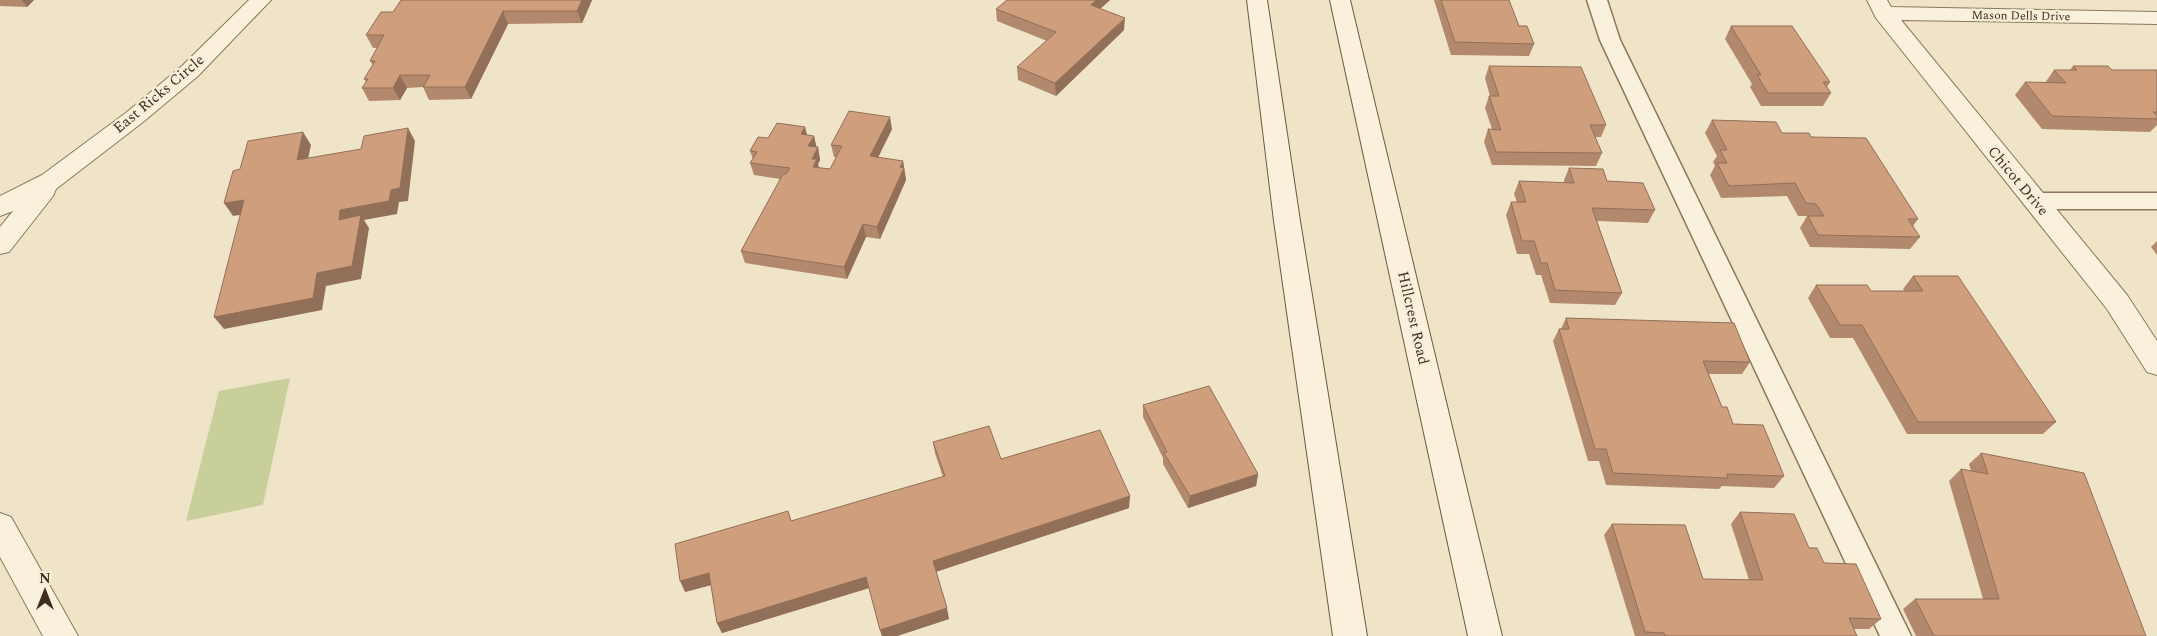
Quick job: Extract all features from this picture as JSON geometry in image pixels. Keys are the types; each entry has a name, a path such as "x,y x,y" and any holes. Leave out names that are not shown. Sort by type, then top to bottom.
{"main road":[{"name":"East Ricks Circle","path":"0,207 51,181 135,117 190,70 261,0"},
{"path":"1256,0 1288,230 1350,636"},
{"name":"Hillcrest Road","path":"1340,0 1485,636"},
{"name":"Mason Dells Drive","path":"1881,6 2157,18"},
{"name":"Chicot Drive","path":"1881,6 1971,124 2117,302 2157,364"},
{"name":"East Ricks Circle","path":"0,245 51,181"},
{"path":"0,527 61,636"}],"lane":[{"path":"1597,0 1610,40 1896,636"},
{"path":"2036,201 2157,200"}],"green space":[{"path":"290,378 263,505 186,521 219,391"}],"building":[{"path":"401,0 582,0 577,11 503,11 465,87 423,87 430,75 400,75 393,88 362,88 368,79 364,79 375,61 370,61 384,35 366,35 381,12 393,12"},
{"path":"1007,0 1096,0 1091,5 1125,18 1055,83 1017,67 1056,32 996,9"},
{"path":"1441,0 1509,0 1519,26 1527,26 1534,44 1455,42"},
{"path":"1731,26 1792,26 1830,82 1823,82 1831,93 1768,93 1757,75 1761,75"},
{"path":"1489,66 1581,67 1606,125 1590,125 1602,153 1496,152 1488,129 1501,130 1489,96 1499,96"},
{"path":"2073,66 2108,66 2112,70 2157,70 2157,112 2153,112 2157,115 2157,119 2052,116 2025,82 2066,83 2054,70 2077,70"},
{"path":"849,111 890,117 870,156 903,161 900,167 904,168 877,227 863,224 844,267 741,251 783,174 786,174 790,168 750,163 757,152 750,151 758,137 768,138 777,123 805,127 801,134 814,136 808,146 818,147 812,159 817,159 813,167 830,169 842,146 831,145"},
{"path":"1712,120 1776,122 1782,133 1809,133 1811,137 1866,138 1918,219 1908,219 1920,237 1818,235 1808,216 1824,216 1816,204 1806,203 1795,183 1729,186 1717,163 1727,163 1720,150 1727,150"},
{"path":"408,128 400,188 391,190 389,201 340,210 339,220 361,215 352,266 317,273 313,298 214,317 244,200 224,203 233,171 240,169 248,141 303,132 297,160 361,149 364,136"},
{"path":"1569,168 1603,169 1607,181 1643,183 1655,210 1592,208 1622,293 1555,290 1547,263 1541,263 1534,241 1522,241 1511,202 1526,202 1519,181 1574,183"},
{"path":"1913,276 1958,276 2056,422 1918,422 1862,325 1840,325 1816,285 1867,285 1871,291 1923,291"},
{"path":"1566,318 1734,323 1750,362 1703,361 1722,407 1727,407 1733,424 1763,425 1784,476 1727,474 1728,478 1613,473 1606,449 1595,449 1559,329 1569,329"},
{"path":"1209,386 1258,474 1190,496 1164,453 1167,452 1143,405"},
{"path":"989,426 1001,459 1100,430 1130,496 933,561 947,608 880,630 866,577 717,623 709,573 680,581 675,544 788,511 791,521 945,476 933,442"},
{"path":"1981,453 2084,473 2146,636 1934,636 1915,599 1999,599 1961,469 1988,474"},
{"path":"1740,512 1794,514 1809,548 1817,548 1824,563 1856,564 1881,619 1849,618 1857,636 1665,636 1664,633 1645,632 1612,524 1685,525 1703,579 1763,580"}]}
